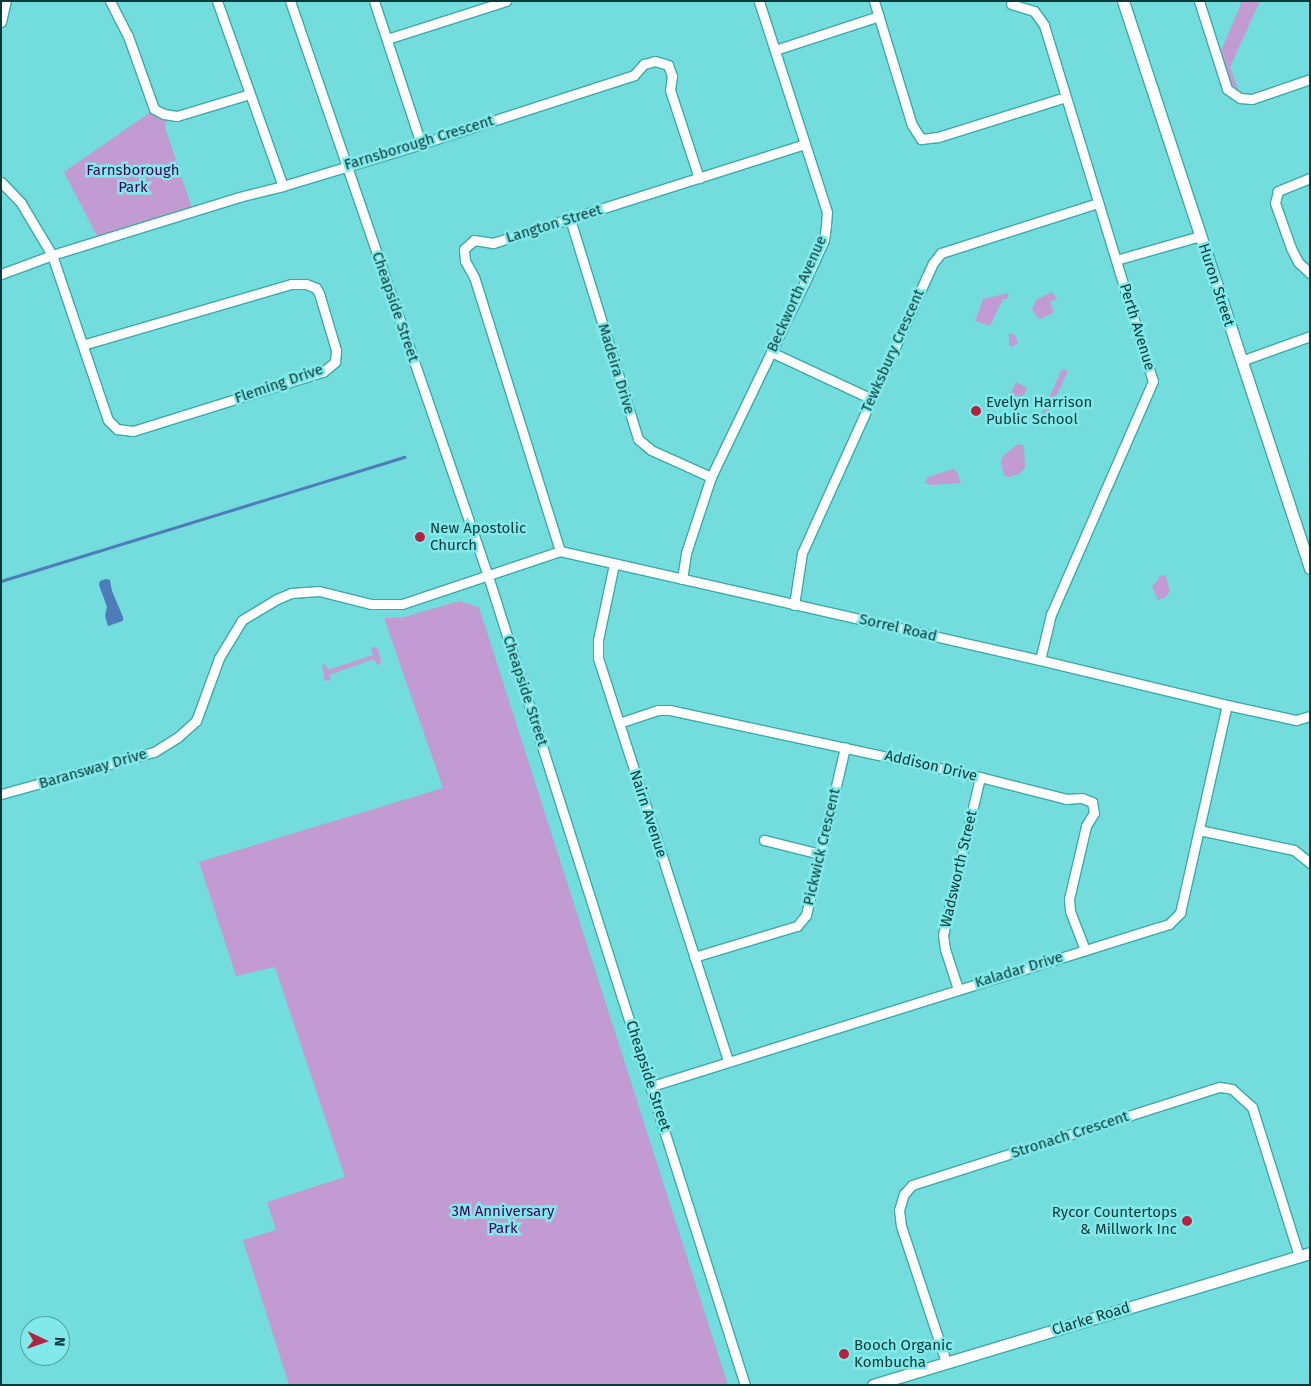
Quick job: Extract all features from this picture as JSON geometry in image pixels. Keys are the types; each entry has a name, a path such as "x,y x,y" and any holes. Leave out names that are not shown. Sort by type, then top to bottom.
{"main road":[{"name":"Huron Street","path":"1123,1 1310,568"},
{"name":"Clarke Road","path":"873,1385 1304,1255"}],"street":[{"path":"1,22 6,1"},
{"path":"110,1 128,36 154,109 164,114 176,116 250,94"},
{"path":"217,1 283,186"},
{"name":"Cheapside Street","path":"290,1 488,576 652,1086 745,1385"},
{"path":"374,1 421,144"},
{"path":"387,39 506,1"},
{"name":"Beckworth Avenue","path":"682,579 686,553 711,477 824,240 826,225 827,212 759,1"},
{"path":"874,1 912,125 921,139 938,137 1066,97"},
{"path":"1199,1 1228,89 1240,98 1252,99 1310,78"},
{"name":"Perth Avenue","path":"1011,4 1034,11 1044,25 1153,381 1051,614 1040,660"},
{"path":"775,50 879,16"},
{"name":"Farnsborough Crescent","path":"1,274 52,255 239,197 283,186 421,144 634,75 644,64 655,61 668,65 672,76 670,90 698,178"},
{"name":"Langton Street","path":"560,551 474,277 465,262 464,248 474,240 492,243 805,144"},
{"path":"1310,178 1278,192 1275,203 1298,262 1310,273"},
{"name":"Fleming Drive","path":"1,182 21,203 52,255 108,420 117,429 133,431 323,372 335,362 336,350 319,293 316,288 306,284 291,284 83,345"},
{"name":"Tewksbury Crescent","path":"794,605 802,553 933,263 941,253 1098,203"},
{"name":"Madeira Drive","path":"570,219 638,440 650,450 711,477"},
{"path":"1116,260 1200,236"},
{"path":"1241,361 1310,336"},
{"path":"771,352 872,399"},
{"path":"488,576 560,551"},
{"name":"Sorrel Road","path":"560,551 1040,660 1227,705 1296,720 1310,716"},
{"name":"Nairn Avenue","path":"614,564 598,640 598,658 728,1061"},
{"name":"Baransway Drive","path":"1,794 154,752 178,737 196,721 219,658 242,620 276,599 291,593 319,591 371,604 402,604 488,576"},
{"name":"Kaladar Drive","path":"652,1086 1169,924 1180,913 1227,705"},
{"name":"Addison Drive","path":"619,723 658,710 670,710 980,777 1066,799 1082,798 1092,802 1094,813 1086,826 1069,899 1070,911 1085,950"},
{"name":"Pickwick Crescent","path":"694,957 797,926 806,914 845,747"},
{"name":"Wadsworth Street","path":"958,989 945,949 944,935 980,777"},
{"path":"1199,830 1294,850 1310,863"},
{"path":"764,840 820,854"},
{"name":"Stronach Crescent","path":"946,1362 901,1226 899,1210 904,1194 912,1185 1220,1087 1232,1089 1252,1107 1304,1255"}],"green space":[{"path":"1242,1 1260,1 1230,67 1239,92 1232,86 1221,51"},
{"name":"Farnsborough Park","path":"152,111 166,120 165,127 192,208 97,236 64,172"},
{"path":"1052,292 1057,299 1050,302 1054,312 1041,319 1036,316 1032,309 1036,300"},
{"path":"1009,293 1007,299 1003,299 990,326 975,321 983,299"},
{"path":"1009,333 1015,335 1018,343 1012,347 1009,346"},
{"path":"1062,369 1068,371 1044,422 1039,420"},
{"path":"1016,382 1027,388 1017,409 1006,403"},
{"path":"1018,444 1024,446 1025,468 1019,474 1010,477 1004,476 1002,457"},
{"path":"953,469 957,472 961,483 931,485 925,483 928,477"},
{"path":"1163,575 1166,577 1170,591 1166,597 1158,600 1152,586 1159,576"},
{"name":"3M Anniversary Park","path":"459,601 479,607 728,1385 289,1385 243,1240 276,1230 267,1202 345,1177 275,967 236,976 199,862 443,788 384,618 404,617"},
{"path":"375,647 378,649 380,664 377,665 374,659 329,675 331,680 325,681 322,666 325,664 328,670 373,655 371,648"}],"water":[{"path":"110,580 112,591 123,617 123,621 108,626 105,616 107,607 99,585 100,581"}],"waterway":[{"path":"1,581 404,457"}],"place":[{"name":"Evelyn Harrison Public School","path":"976,411"},
{"name":"New Apostolic Church","path":"420,537"},
{"name":"Rycor Countertops & Millwork Inc","path":"1187,1221"},
{"name":"Booch Organic Kombucha","path":"844,1354"}]}
